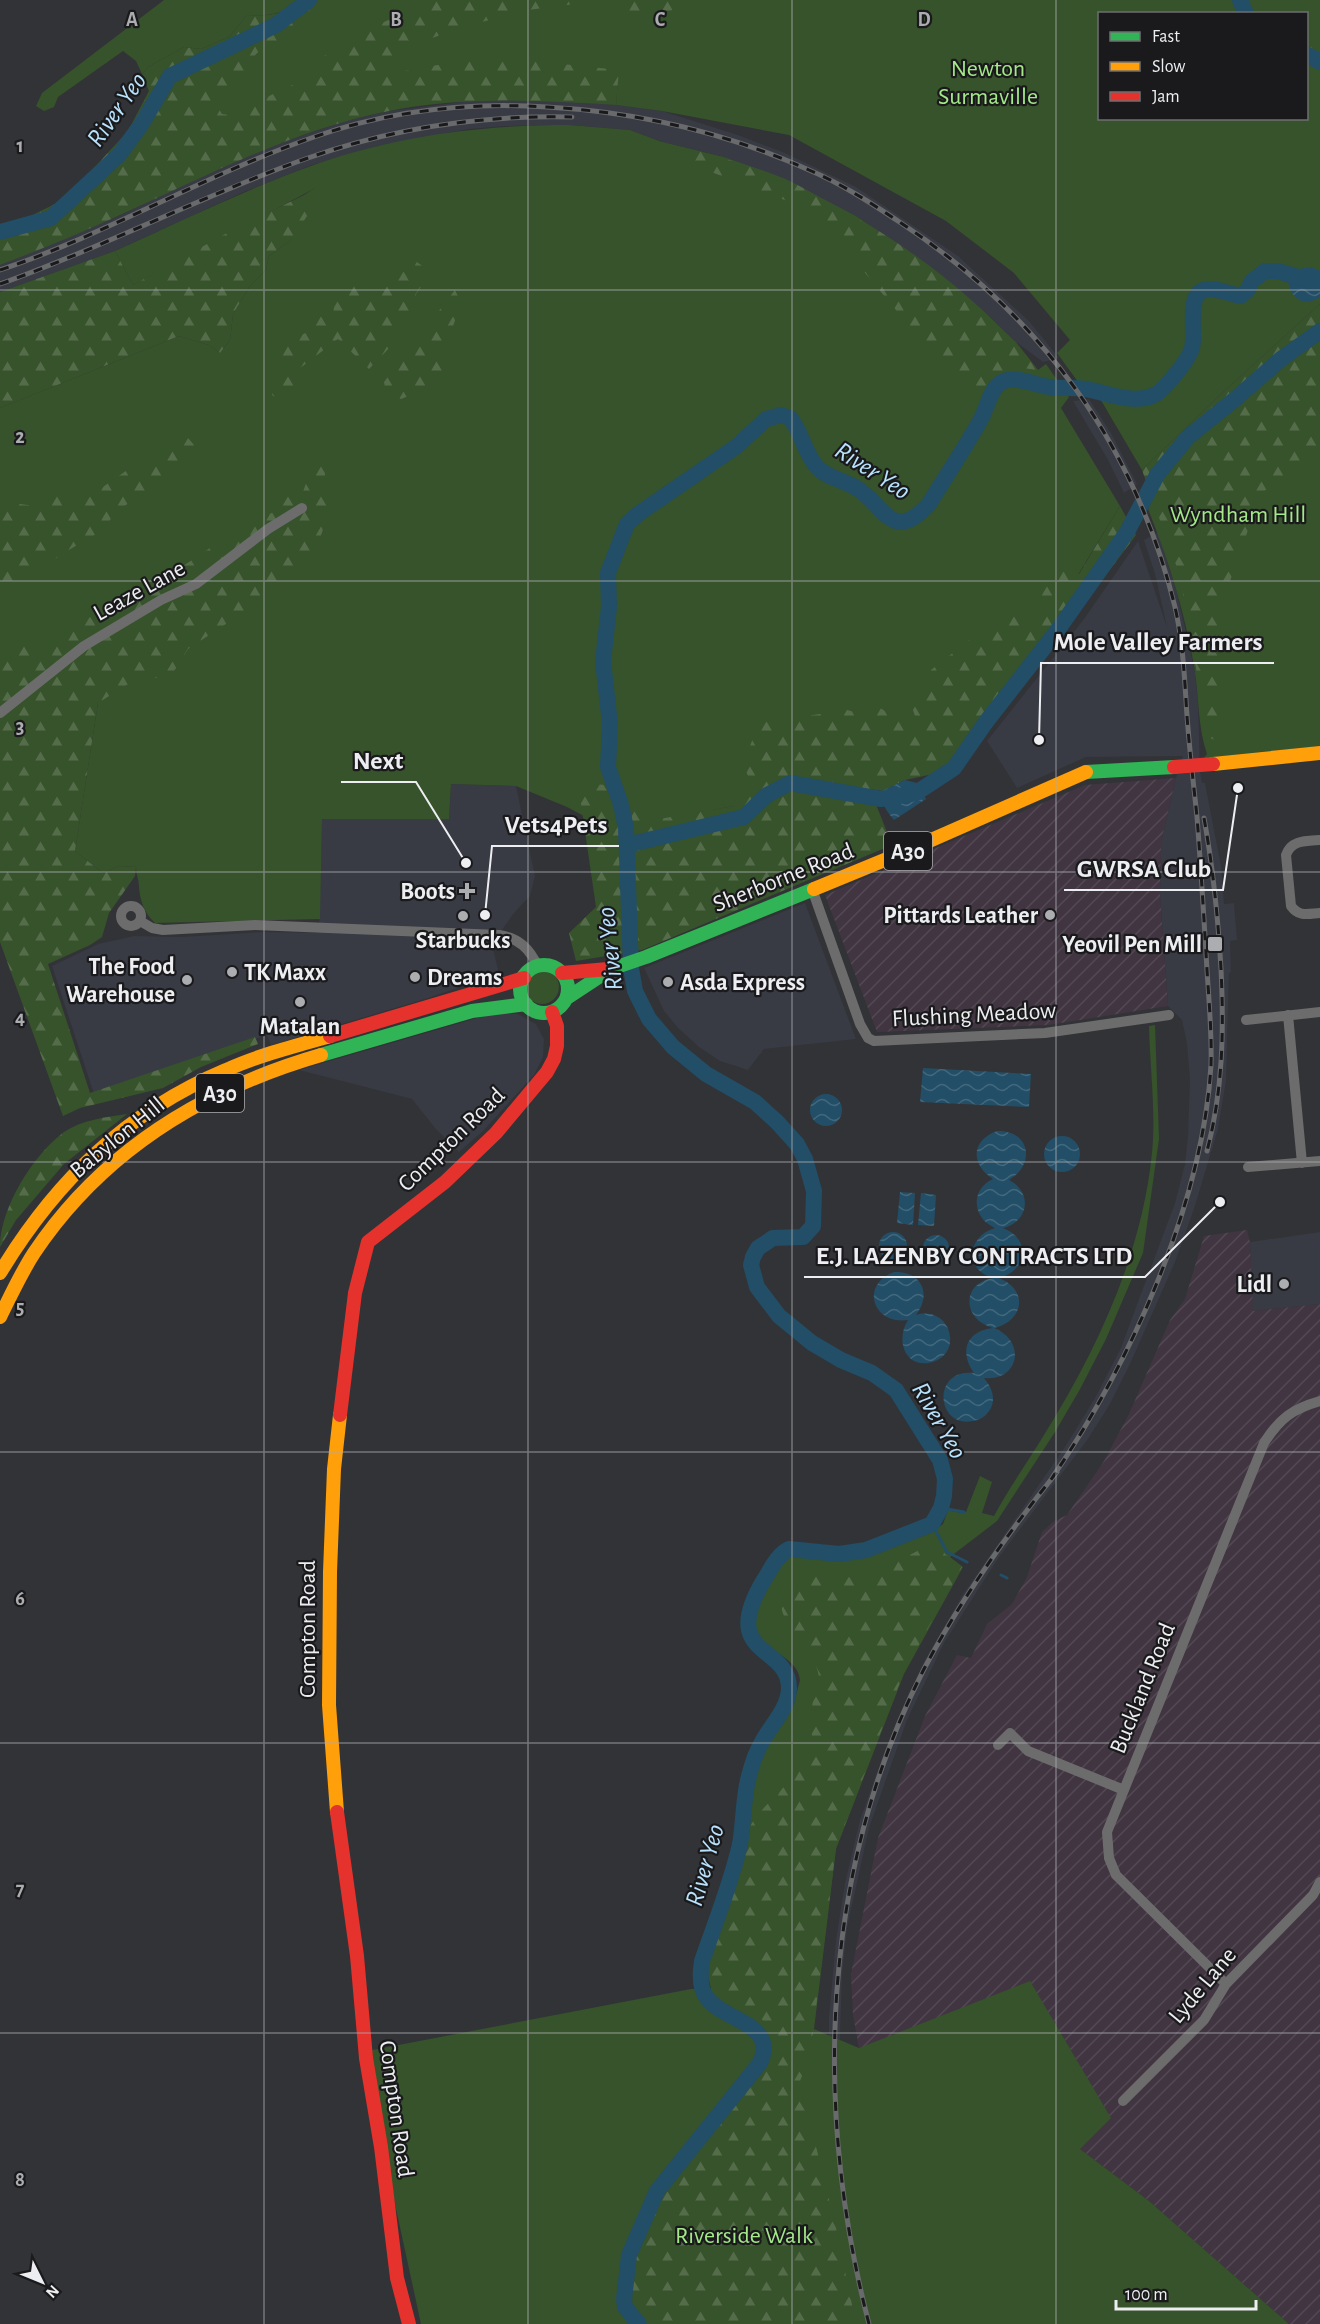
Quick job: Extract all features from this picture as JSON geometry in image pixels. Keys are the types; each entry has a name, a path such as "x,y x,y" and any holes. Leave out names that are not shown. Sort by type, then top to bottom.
{"main road":[{"name":"Sherborne Road","path":"610,969 646,957 812,890 1087,772 1213,764 1320,753"},
{"name":"A30","path":"524,978 538,967 550,966 562,973 610,969"},
{"name":"A30","path":"526,1004 538,1012 552,1012 567,998 610,969"},
{"path":"562,973 568,985 567,998"},
{"path":"524,978 521,991 526,1004"},
{"name":"Babylon Hill","path":"0,1273 30,1224 52,1197 98,1151 144,1114 171,1097 224,1070 263,1056 478,994 524,978"},
{"name":"Babylon Hill","path":"0,1317 34,1252 66,1210 135,1146 180,1114 265,1072 468,1011 502,1004 526,1004"},
{"name":"Compton Road","path":"409,2324 397,2278 381,2147 366,2058 357,1956 338,1828 329,1705 330,1572 334,1470 355,1293 368,1242 445,1182 496,1133 547,1072 554,1059 557,1046 556,1026 552,1012"},
{"path":"319,1039 323,1055"}],"street":[{"name":"Leaze Lane","path":"0,713 84,646 161,600 196,584 268,529 302,508"},
{"path":"1320,840 1298,842 1288,849 1286,855 1291,906 1295,912 1302,915 1320,913"},
{"name":"Flushing Meadow","path":"812,890 860,1024 868,1038 874,1041 1045,1033 1169,1015"},
{"path":"140,921 152,928 163,930 255,925 499,935 510,937 526,946 538,967"},
{"path":"1246,1020 1320,1012"},
{"path":"1288,1015 1302,1163"},
{"path":"1248,1167 1320,1161"},
{"name":"Buckland Road","path":"1226,1984 1116,1875 1109,1858 1107,1832 1264,1443 1275,1426 1287,1415 1301,1407 1320,1401"},
{"path":"998,1745 1010,1733 1028,1751 1124,1790"},
{"name":"Lyde Lane","path":"1123,2101 1203,2020 1226,1984 1316,1898 1320,1882"}],"shaded area":[{"path":"477,100 552,100 662,111 738,135 785,153 856,187 958,256 1029,321 1059,358 1043,362 1016,342 974,303 921,260 856,216 724,157 662,142 630,130 569,125 469,129 378,146 312,165 244,192 115,251 0,292 0,265 119,216 272,146 345,121 389,111"},
{"path":"1089,399 1111,433 1137,484 1124,493 1108,460 1073,401"},
{"path":"1158,532 1177,593 1195,672 1200,771 1202,783 1205,783 1221,866 1224,904 1234,903 1237,940 1230,941 1231,972 1229,973 1226,1081 1218,1129 1194,1209 1175,1262 1130,1364 1110,1404 1088,1439 999,1557 944,1643 907,1720 869,1828 847,1928 842,1975 839,2068 864,2324 829,2094 829,2017 836,1940 845,1883 860,1820 887,1745 925,1660 962,1596 1065,1447 1095,1398 1120,1350 1175,1203 1185,1164 1188,1136 1190,1080 1187,1044 1182,1020 1168,1006 1160,896 1161,842 1183,756 1086,757 1017,788 987,741 1084,619 1138,541 1167,627 1155,574 1144,540"},
{"path":"1176,778 1161,842 1160,896 1168,1006 1048,1025 877,1032 825,895 1085,785"},
{"path":"451,784 516,786 535,876 530,896 514,913 492,944 499,974 422,1000 271,1045 267,1035 94,1094 52,966 98,944 134,936 181,937 264,932 319,933 322,819 449,819"},
{"path":"805,903 856,1039 764,1049 748,1070 720,1061 699,1047 678,1028 664,1011 644,968"},
{"path":"498,1012 518,1014 536,1024 544,1039 543,1057 534,1075 483,1131 459,1152 435,1128 412,1099 299,1070"},
{"path":"1247,1230 1250,1242 1253,1311 1320,1304 1320,2324 1289,2324 1149,2201 1080,2149 859,2048 853,2015 851,1974 878,1838 925,1716 957,1655 971,1658 987,1624 1012,1604 1027,1577 1042,1532 1054,1521 1067,1515 1104,1461 1129,1414 1170,1320 1185,1299 1204,1236"},
{"path":"1320,1232 1320,1304 1252,1311 1250,1242"}],"green space":[{"path":"164,0 299,0 288,9 275,14 247,15 229,37 201,49 184,47 148,67 142,74 136,61 123,51 58,97 54,107 44,111 36,106 42,93"},
{"path":"299,0 331,0 299,33 280,45 261,50 252,59 257,66 213,100 222,114 236,116 267,97 313,75 325,55 350,48 359,33 434,0 606,0 520,11 451,31 411,46 393,73 488,56 619,70 616,105 502,100 473,101 417,106 353,119 250,156 89,229 0,265 0,226 16,223 55,204 81,182 128,131 149,91 142,74 148,67 184,47 201,49 229,37 247,15 268,15 281,12"},
{"name":"Newton Surmaville","path":"325,0 1320,0 1320,304 1142,470 1092,385 1081,386 1057,353 1070,340 1014,273 946,221 789,135 662,111 616,105 618,78 515,61 139,149 175,86"},
{"path":"618,0 689,0 670,11 630,12"},
{"path":"1320,26 1320,73 1308,64 1308,44"},
{"path":"569,125 630,130 662,142 724,157 783,178 856,216 921,260 974,303 1016,342 1038,370 1046,364 1069,397 1061,408 1120,506 1076,578 936,763 774,775 734,806 648,822 618,834 567,807 516,786 451,784 449,819 322,819 320,919 155,923 145,911 136,867 119,866 103,873 75,851 98,703 0,682 0,408 179,336 209,345 220,353 230,340 233,314 250,286 266,270 269,256 290,241 321,185 133,285 115,251 261,185 311,166 374,147 471,130"},
{"path":"662,142 737,162 785,179 881,232 966,295 1016,344 1038,370 1015,367 993,377 980,402 920,339 842,245 795,204 701,168"},
{"path":"321,184 320,197 290,241 269,256 266,270 250,286 233,314 230,340 220,353 209,345 179,336 0,408 0,292 115,251 133,285"},
{"path":"414,260 431,272 416,294 412,319 404,321 394,343 369,369 338,339 291,375 301,395 290,407 272,395 279,377 276,365 288,340 308,332 315,314 333,314 335,300 354,285 371,296"},
{"path":"455,290 462,305 448,345 443,386 433,386 401,399 386,392 384,382"},
{"path":"1320,304 1320,455 1261,493 1222,604 1219,742 1208,737 1180,576 1142,470"},
{"name":"Wyndham Hill","path":"1320,340 1320,746 1204,758 1207,754 1187,630 1170,569 1148,509 1152,499"},
{"path":"188,438 200,452 186,465 114,513 105,529 22,581 0,589 0,517 14,503 34,506 62,494 100,489 133,466 166,455"},
{"path":"315,457 326,464 323,496 330,509 319,541 280,583 238,616 188,649 171,676 133,681 98,703 75,851 103,873 119,866 136,867 135,876 109,913 102,937 48,964 90,1093 255,1037 258,1044 201,1067 163,1088 80,1108 63,1116 0,942 0,658 12,645 45,643 62,626 80,622 103,611 125,595 150,588 246,524 274,512 289,492 303,492"},
{"path":"1120,506 1136,535 961,768 905,780 882,791 870,789 892,845 642,950 576,961 569,933 596,907 578,783 620,786 648,821 734,806 750,781 743,764 759,723 847,710 863,714 869,701 909,726 916,719 912,707 931,670 1005,612 1038,615 1046,603 1025,592 1059,571 1079,574"},
{"path":"542,970 554,975 559,987 554,999 542,1004 530,999 525,987 530,975"},
{"path":"1155,1025 1159,1139 1143,1253 1106,1339 1055,1432 997,1521 950,1557 963,1567 904,1674 836,1849 814,2029 859,2048 1030,1981 1111,2118 1080,2149 1149,2201 1289,2324 421,2324 362,2052 691,1989 711,1988 708,1976 709,1962 745,1852 754,1787 761,1757 772,1735 794,1703 800,1680 796,1669 768,1646 754,1625 755,1610 762,1589 779,1563 794,1551 831,1558 854,1559 928,1534 943,1524 948,1510 966,1512 980,1476 992,1482 982,1513 994,1516 1082,1369 1114,1300 1127,1264 1147,1191 1152,1153 1153,1106 1149,1026"},
{"path":"127,1114 64,1164 16,1220 0,1247 1,1232 12,1200 30,1168 52,1142 64,1132 78,1125"},
{"name":"Riverside Walk","path":"938,1540 945,1554 962,1567 904,1672 836,1848 810,2056 800,2081 836,2228 856,2324 654,2324 634,2304 631,2289 641,2240 661,2193 703,2146 739,2100 752,2078 763,2073 772,2057 773,2043 769,2035 769,2024 717,1994 712,1989 709,1978 714,1946 743,1863 750,1827 799,1770 811,1743 812,1712 818,1672 782,1611 781,1601 784,1591 791,1582 806,1575 841,1578 873,1572"}],"water":[{"path":"1312,267 1320,271 1320,297 1308,302 1294,296 1288,279 1298,270"},
{"path":"905,780 917,783 926,799 894,820 882,800 882,791"},
{"path":"923,1068 1031,1074 1029,1107 920,1102"},
{"path":"826,1094 837,1099 842,1110 837,1121 826,1126 815,1121 810,1110 815,1099"},
{"path":"997,1131 1017,1136 1026,1149 1023,1165 1018,1173 1009,1180 1017,1185 1025,1199 1023,1213 1012,1225 1003,1228 1019,1239 1022,1254 1016,1269 999,1278 1009,1283 1015,1290 1019,1297 1019,1305 1012,1319 994,1328 1004,1334 1015,1351 1011,1367 1005,1374 996,1378 984,1378 993,1396 988,1413 976,1420 961,1421 952,1416 943,1398 945,1388 951,1380 960,1374 974,1373 969,1365 966,1350 971,1338 977,1333 993,1328 975,1318 969,1302 975,1287 993,1278 977,1268 973,1253 974,1245 979,1238 995,1228 982,1218 978,1211 977,1197 980,1190 993,1179 981,1167 977,1154 982,1141"},
{"path":"1062,1136 1075,1141 1080,1154 1075,1167 1062,1172 1049,1167 1044,1154 1049,1141"},
{"path":"900,1192 915,1193 913,1225 897,1223"},
{"path":"921,1193 936,1195 934,1226 918,1225"},
{"path":"893,1232 903,1236 907,1246 903,1256 893,1260 883,1256 879,1246 883,1236"},
{"path":"936,1235 946,1238 949,1248 946,1258 936,1261 926,1258 923,1248 926,1238"},
{"path":"894,1272 912,1275 922,1285 923,1299 916,1315 928,1314 937,1317 949,1331 948,1349 943,1357 933,1362 923,1363 909,1358 905,1352 902,1336 908,1320 896,1320 879,1310 874,1294 877,1285 883,1278"}],"waterway":[{"name":"River Yeo","path":"0,232 51,218 119,155 141,125 170,76 276,25 309,0"},
{"name":"River Yeo","path":"1240,0 1245,12"},
{"name":"River Yeo","path":"1308,55 1320,62"},
{"name":"River Yeo","path":"639,2324 625,2307 629,2255 657,2191 760,2063 764,2050 762,2039 756,2031 715,2006 707,1998 701,1985 702,1961 740,1844 751,1767 760,1746 786,1703 789,1689 786,1675 779,1664 759,1647 752,1637 748,1624 752,1605 775,1563 789,1549 839,1554 866,1550 932,1524 941,1508 945,1479 940,1460 896,1390 872,1373 841,1360 812,1343 779,1316 757,1287 751,1265 758,1248 773,1238 803,1237 813,1226 814,1191 805,1159 797,1144 755,1102 706,1074 673,1047 649,1019 635,991 631,968 626,828 608,767 610,724 603,661 609,607 608,573 627,524 737,446 766,419 781,415 790,418 813,461 821,471 858,489 890,518 906,521 916,516 929,504 975,430 991,395 1000,383 1018,380 1049,387 1085,389 1121,397 1139,399 1148,397 1156,394 1165,386 1190,353 1193,342 1193,307 1198,293 1212,289 1240,296 1247,291 1252,281 1265,271 1277,271 1320,283"},
{"name":"River Yeo","path":"627,845 744,817 767,795 790,783 881,799 916,793 954,768 986,722 1057,631 1127,532 1157,475 1188,437 1281,359 1320,331"},
{"path":"941,1508 964,1512"},
{"path":"932,1524 947,1552 967,1562"},
{"path":"1001,1575 1007,1578"}],"railway":[{"path":"0,270 79,239 235,168 342,128 429,110 488,106 547,107 614,114 681,126 746,145 821,175 879,208 951,259 997,299 1038,342 1075,388 1107,438 1135,491 1157,547 1175,607 1182,653 1197,817 1211,1041 1211,1065 1205,1118 1194,1172 1178,1227 1158,1281 1109,1385 1052,1478"},
{"path":"0,284 78,254 230,188 340,148 438,125 505,118 572,117"},
{"path":"1204,818 1217,912 1222,1015 1219,1083 1207,1151"},
{"path":"869,2324 851,2242 839,2159 835,2075 837,1991 847,1908 864,1826 890,1746 938,1643 953,1617 1020,1519 1057,1472"}],"traffic: fast":[{"path":"1086,772 1174,767"},
{"path":"567,998 611,969 814,889"},
{"path":"544,965 561,972 568,989 561,1006 544,1013 527,1006 520,989 527,972 544,965"},
{"path":"321,1055 472,1011 526,1004"}],"traffic: slow":[{"path":"1213,764 1320,753"},
{"path":"814,889 1086,772"},
{"path":"0,1273 21,1240 69,1180 125,1129 190,1087 226,1070 264,1055 330,1036"},
{"path":"0,1317 29,1261 61,1216 124,1154 197,1105 278,1069 321,1055"},
{"path":"337,1812 329,1705 330,1572 334,1469 340,1415"}],"traffic: jam":[{"path":"1174,767 1213,764"},
{"path":"562,973 608,969"},
{"path":"330,1036 524,978"},
{"path":"340,1415 355,1293 368,1242 445,1182 496,1133 547,1072 554,1059 557,1046 557,1026 552,1012"},
{"path":"337,1812 357,1956 366,2058 381,2147 397,2278 409,2324"}],"place":[{"name":"Mole Valley Farmers","path":"1039,740"},
{"name":"GWRSA Club","path":"1238,788"},
{"name":"Next","path":"466,863"},
{"name":"Boots","path":"467,891"},
{"name":"Vets4Pets","path":"485,915"},
{"name":"Pittards Leather","path":"1050,915"},
{"name":"Starbucks","path":"463,916"},
{"name":"Yeovil Pen Mill","path":"1215,944"},
{"name":"TK Maxx","path":"232,972"},
{"name":"Dreams","path":"415,977"},
{"name":"The Food Warehouse","path":"187,980"},
{"name":"Asda Express","path":"668,982"},
{"name":"Matalan","path":"300,1002"},
{"name":"E.J. LAZENBY CONTRACTS LTD","path":"1220,1202"},
{"name":"Lidl","path":"1284,1284"}]}
